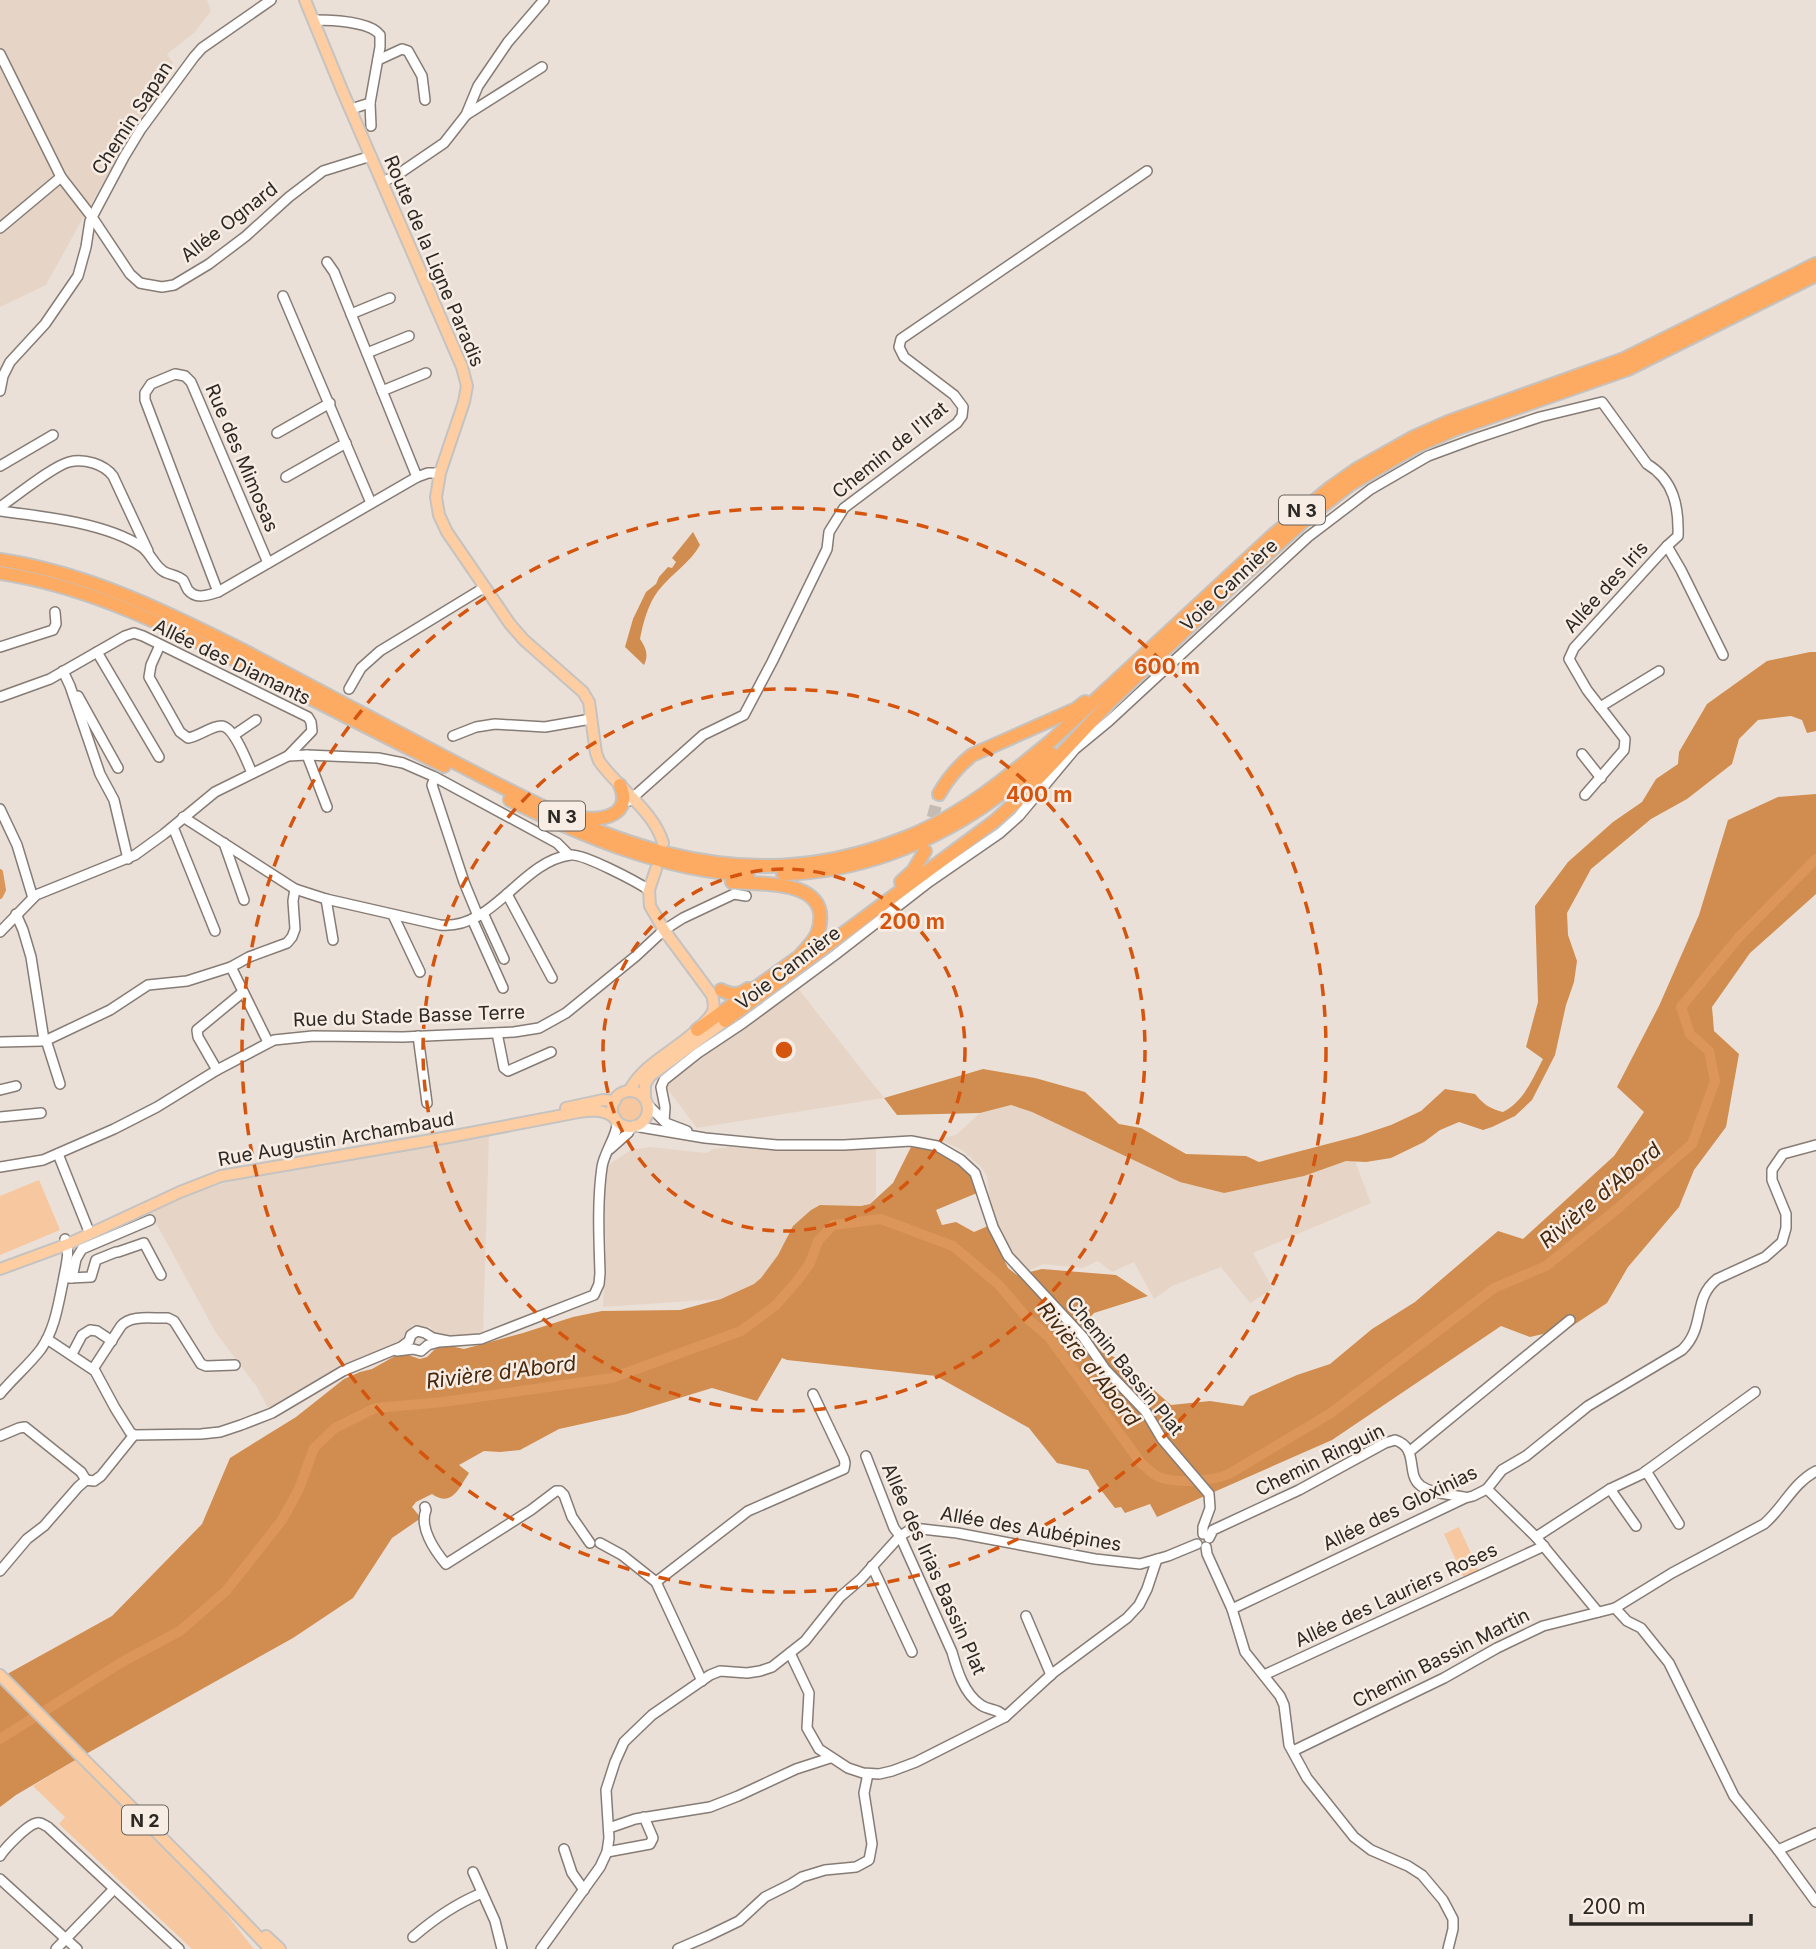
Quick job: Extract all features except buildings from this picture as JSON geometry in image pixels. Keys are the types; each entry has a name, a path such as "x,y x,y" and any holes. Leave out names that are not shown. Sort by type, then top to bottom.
{"highway":[{"name":"N 3","path":"641,855 684,867 726,874 804,873 875,859 931,836 982,807 1058,751 1122,683 1272,536 1330,488 1376,457 1448,422 1624,359 1816,264"},
{"name":"N 3","path":"0,561 63,573 124,594 220,639 559,814 643,846 706,863 750,867 831,861 902,839 976,800 1122,683 1274,547 1351,484 1381,466 1455,429 1628,369 1816,275"},
{"name":"N 3","path":"0,573 60,585 119,606 214,650 555,822 641,855 706,876 788,887 808,895 818,906 821,925 813,940 796,960"},
{"path":"939,794 953,772 972,755 1076,709 1122,683"},
{"path":"725,1021 995,821 1122,683"},
{"name":"N 3","path":"446,757 582,818 595,820 615,814"},
{"path":"615,814 624,800 620,785"},
{"path":"697,1030 899,885 913,871 925,851"},
{"path":"717,992 737,994 767,979"}],"main road":[{"name":"Route de la Ligne Paradis","path":"306,0 462,367 467,386 463,407 440,473 436,497 439,515 447,532 510,624 524,640 579,687 589,702 596,753 604,768 635,797"},
{"name":"Route de la Ligne Paradis","path":"594,741 607,763 635,797"},
{"path":"604,768 615,775 635,797"},
{"path":"646,1101 639,1093 629,1091 620,1095 613,1108 616,1119 622,1125 633,1127 645,1118 646,1101 645,1084 650,1076 725,1021 730,1007 729,1001 717,992 664,930 650,906 649,890 656,869"},
{"path":"629,1091 633,1082 645,1070 697,1030 713,1011 717,992"},
{"name":"Rue Augustin Archambaud","path":"482,1130 580,1104 615,1101"},
{"name":"Rue Augustin Archambaud","path":"0,1269 212,1180 241,1172 592,1110 609,1113 616,1119"},
{"name":"N 2","path":"0,1675 270,1949"},
{"path":"204,1880 260,1949"},
{"path":"204,1880 280,1949"}],"street":[{"name":"Chemin Sapan","path":"0,391 10,362 45,324 78,276 92,217 141,129 194,57 213,39 271,0"},
{"path":"466,115 478,86 500,52 544,0"},
{"path":"314,20 362,24 373,28 380,35 370,103 371,126"},
{"path":"378,60 401,49 408,51 422,76 425,100"},
{"name":"Allée Ognard","path":"0,54 61,177 140,283 168,287 174,285 209,264 246,236 323,171 371,156"},
{"path":"383,182 436,149 466,115 542,67"},
{"path":"351,110 370,103"},
{"name":"Chemin de l'Irat","path":"635,797 703,735 744,715 827,549 832,525 844,508 957,423 962,416 963,407 954,395 904,357 899,347 901,340 1147,172"},
{"path":"0,228 61,177"},
{"path":"327,262 334,272 417,477"},
{"path":"283,296 372,503"},
{"path":"351,314 390,298"},
{"path":"367,353 409,336"},
{"path":"382,391 426,373"},
{"name":"Rue des Mimosas","path":"218,592 145,400 145,393 151,384 175,374 185,376 191,382 268,563"},
{"name":"Allée des Iris","path":"1585,795 1624,750 1625,739 1587,690 1569,659 1574,648 1678,536 1678,513 1673,495 1602,402"},
{"name":"Voie Cannière","path":"664,1121 665,1107 661,1087 664,1080 835,955 929,882 1000,834 1019,816 1075,749 1109,721 1308,537 1371,489 1428,456 1541,417 1602,402"},
{"path":"277,433 330,403"},
{"path":"0,466 53,435"},
{"path":"286,477 346,443"},
{"path":"0,509 63,464 80,461 100,465 107,469 118,484 157,566 183,580 187,589 198,596 218,592 417,477 440,473"},
{"path":"0,509 100,529 130,540 149,552"},
{"path":"1667,546 1723,655"},
{"path":"349,689 362,668 380,651 485,587"},
{"path":"0,648 53,630 56,624 55,612"},
{"name":"Allée des Diamants","path":"97,652 125,636 134,634 308,717 312,722 312,731 288,756"},
{"path":"160,645 149,677 180,732 188,737 195,737 223,726 234,735 252,773"},
{"path":"0,697 50,679 97,652 159,757"},
{"path":"63,671 100,774 114,800 128,859"},
{"path":"1600,707 1659,671"},
{"path":"70,686 79,697 118,768"},
{"path":"453,736 476,727 495,724 545,727 591,719"},
{"path":"234,735 256,720"},
{"path":"1581,754 1601,778"},
{"path":"307,755 327,807"},
{"path":"0,932 43,891 128,859 151,844 215,792 288,756 391,760 435,777 557,843 569,855 588,859 649,890"},
{"path":"435,777 432,785 503,988"},
{"path":"615,814 635,797"},
{"path":"0,809 17,845 33,898"},
{"path":"183,817 295,888 326,899 452,926 477,916 535,871 569,855"},
{"path":"173,827 215,931"},
{"path":"224,843 244,900"},
{"path":"0,1042 45,1040 110,1010 148,985 187,981 231,967 249,957 287,943 295,929 295,888"},
{"path":"507,894 552,978"},
{"name":"Rue du Stade Basse Terre","path":"0,1167 34,1163 114,1129 268,1042 313,1036 418,1036 497,1033 540,1028 558,1018 636,956 664,930 734,894 746,896"},
{"path":"326,899 333,940"},
{"path":"16,914 31,957 45,1040 60,1084"},
{"path":"393,915 420,972"},
{"path":"477,916 504,959"},
{"path":"231,967 268,1042"},
{"path":"217,1070 198,1037 197,1030 243,992"},
{"path":"497,1033 504,1068 508,1071 551,1052"},
{"path":"418,1036 427,1102"},
{"path":"0,1090 16,1086"},
{"name":"Chemin Bassin Plat","path":"646,1101 666,1123 705,1138"},
{"path":"0,1117 41,1113"},
{"path":"428,1341 481,1339 591,1297 598,1289 601,1175 606,1153 618,1127 616,1119"},
{"path":"606,1153 633,1127"},
{"name":"Chemin Bassin Plat","path":"633,1127 705,1138 790,1146 911,1141 937,1146 961,1160 975,1173 993,1227 1008,1256 1083,1337 1105,1368 1146,1412 1161,1439 1209,1494 1210,1508 1203,1527 1204,1541"},
{"name":"Allée des Gloxinias","path":"1232,1609 1465,1497 1487,1489 1502,1470 1526,1457 1588,1406 1682,1350 1696,1332 1701,1301 1710,1284 1765,1257 1782,1242 1786,1214 1772,1180 1772,1170 1783,1154 1816,1145"},
{"path":"58,1154 89,1232"},
{"path":"2,1388 34,1358 47,1339 68,1278 82,1249 150,1220"},
{"path":"66,1241 68,1278"},
{"path":"68,1278 91,1278 96,1260 144,1243 162,1275"},
{"path":"93,1369 125,1321 131,1319 169,1318 178,1326 201,1364 235,1365"},
{"path":"1409,1452 1570,1320"},
{"path":"72,1354 82,1335 90,1330 97,1331 112,1341"},
{"path":"411,1345 411,1335 417,1331 425,1332 428,1341"},
{"path":"47,1339 93,1369 115,1409 134,1435 220,1432 272,1413 343,1371 411,1345 421,1351 428,1341"},
{"path":"1536,1537 1610,1489 1646,1471 1755,1392"},
{"path":"656,1582 748,1511 844,1469 844,1459 813,1394"},
{"path":"0,1436 25,1427 81,1472 86,1480"},
{"path":"0,1571 78,1487 86,1480 94,1481 102,1476 134,1435"},
{"name":"Chemin Ringuin","path":"1204,1541 1213,1530 1299,1490 1395,1440 1404,1444 1409,1452 1415,1479 1420,1486 1465,1497"},
{"name":"Allée des Irias Bassin Plat","path":"866,1456 894,1528 952,1652 957,1671 973,1699 983,1706 1000,1711 1005,1717"},
{"path":"1646,1471 1679,1524"},
{"name":"Chemin Bassin Martin","path":"1293,1751 1444,1678 1543,1626 1615,1608 1672,1573 1764,1524 1792,1490 1816,1471"},
{"path":"1487,1489 1536,1537 1598,1612"},
{"path":"1610,1489 1636,1526"},
{"path":"425,1507 423,1520 426,1531 446,1564 556,1491 560,1492 564,1495 572,1517 595,1543 622,1555 656,1582 702,1681"},
{"name":"Allée des Aubépines","path":"900,1536 908,1530 920,1528 1118,1563 1140,1564 1204,1541"},
{"path":"541,1949 584,1890 607,1852 609,1828 606,1790 624,1742 652,1715 710,1675 720,1671 747,1673 772,1667 805,1641 840,1597 861,1579 900,1536"},
{"path":"1204,1541 1207,1554 1232,1609 1245,1652 1280,1696 1284,1705 1287,1737 1307,1778 1354,1837 1371,1850 1422,1875 1443,1900 1454,1919 1448,1949"},
{"name":"Allée des Lauriers Roses","path":"1264,1675 1544,1546"},
{"path":"790,1653 809,1693 806,1720 810,1735 819,1749 848,1768 879,1774 892,1771 916,1762 1005,1717 1051,1675 1133,1611 1147,1589 1157,1559"},
{"path":"872,1566 912,1652"},
{"path":"1615,1608 1627,1621 1641,1628 1669,1663 1734,1796 1816,1902"},
{"path":"1026,1616 1051,1675"},
{"path":"609,1828 644,1817 710,1807 796,1769 830,1758"},
{"path":"678,1949 739,1921 765,1897 802,1877 825,1870 856,1867 869,1860 872,1844 864,1793 868,1773"},
{"path":"607,1852 650,1844 653,1838 644,1817"},
{"path":"0,1856 35,1823 41,1823 179,1949"},
{"path":"1778,1850 1816,1833"},
{"path":"564,1849 572,1872 584,1890"},
{"path":"473,1872 495,1921 502,1949"},
{"path":"0,1879 77,1949"},
{"path":"56,1949 114,1889"},
{"path":"413,1937 434,1918 458,1903 482,1893"}],"shaded area":[{"path":"0,0 207,0 211,11 194,33 167,54 173,63 46,285 0,307"},
{"path":"693,532 700,545 658,591 646,614 640,639 646,652 644,665 625,647 633,619 646,592 656,584 668,567 672,568 676,562 672,558"},
{"path":"1816,652 1816,731 1807,733 1802,720 1791,716 1758,720 1739,739 1732,764 1687,799 1651,819 1591,869 1567,913 1568,935 1577,961 1555,1055 1532,1100 1515,1116 1483,1130 1459,1122 1391,1158 1366,1162 1346,1161 1304,1176 1224,1193 1180,1182 1032,1112 1011,1105 980,1113 897,1115 884,1098 983,1069 1035,1078 1085,1092 1119,1124 1141,1128 1186,1154 1246,1156 1259,1162 1391,1125 1421,1111 1445,1089 1475,1094 1487,1106 1503,1112 1522,1096 1543,1059 1526,1047 1538,1002 1535,906 1568,862 1613,822 1642,802 1656,779 1678,764 1679,752 1707,704 1767,661"},
{"path":"1816,794 1816,894 1750,953 1712,1007 1714,1031 1739,1054 1726,1127 1694,1170 1679,1207 1628,1267 1607,1303 1569,1328 1530,1337 1501,1326 1332,1440 1157,1517 1150,1504 1125,1513 1121,1507 1115,1508 1088,1470 1057,1463 1029,1428 936,1376 782,1358 757,1401 712,1388 627,1414 559,1429 520,1450 484,1451 459,1465 469,1473 458,1490 445,1499 432,1494 416,1502 412,1507 421,1518 392,1538 353,1598 293,1638 77,1759 0,1807 0,1678 112,1616 202,1524 230,1458 296,1417 344,1379 372,1369 395,1356 408,1355 420,1359 441,1346 464,1349 602,1311 680,1310 721,1299 754,1284 778,1255 793,1226 811,1210 820,1205 870,1204 893,1183 911,1147 949,1157 968,1172 977,1193 936,1210 942,1225 956,1222 974,1232 988,1226 1008,1268 1017,1275 1042,1269 1116,1275 1148,1296 1094,1313 1082,1326 1100,1350 1120,1360 1171,1405 1210,1401 1243,1406 1250,1396 1330,1364 1372,1329 1415,1302 1498,1231 1523,1239 1614,1156 1644,1112 1617,1087 1659,1006 1699,915 1728,820 1778,797"},
{"path":"797,987 884,1098 697,1128 665,1086"},
{"path":"630,1097 639,1100 642,1109 639,1118 630,1121 621,1118 618,1109 621,1100"},
{"path":"1011,1105 1032,1112 1180,1182 1224,1193 1304,1176 1346,1160 1355,1161 1371,1203 1253,1253 1273,1289 1250,1303 1221,1267 1172,1286 1154,1299 1134,1262 1112,1272 1098,1261 1082,1268 1043,1264 1026,1272 1000,1235 991,1212 987,1176 962,1150 938,1139 956,1135 980,1113"},
{"path":"489,1135 483,1334 441,1336 432,1332 431,1327 412,1325 402,1342 325,1375 268,1408 257,1387 216,1333 150,1212 205,1189 242,1178"},
{"path":"650,1147 706,1153 713,1149 730,1147 790,1150 876,1148 876,1196 870,1204 861,1206 820,1205 811,1210 793,1226 778,1255 761,1278 721,1299 603,1307 606,1249 604,1196 607,1167 631,1150"},
{"path":"39,1180 60,1230 0,1255 0,1196"},
{"path":"1459,1527 1479,1571 1464,1578 1444,1534"},
{"path":"77,1759 200,1881 254,1949 192,1949 59,1824 65,1817 33,1786"}],"waterway":[{"name":"Rivière d'Abord","path":"0,1739 122,1662 180,1631 226,1591 282,1520 299,1489 314,1448 335,1428 375,1408 443,1402 612,1378 741,1331 776,1305 797,1281 810,1263 818,1241 833,1225 881,1219 953,1246 998,1284 1029,1320 1049,1337 1141,1463 1152,1473 1166,1479 1184,1481 1229,1474 1331,1413 1494,1288 1546,1266 1692,1144 1715,1081 1709,1051 1690,1034 1681,1007 1739,937 1816,859"},
{"path":"0,872 3,890 0,896"}],"tunnel":[{"path":"928,835 939,794"}]}
